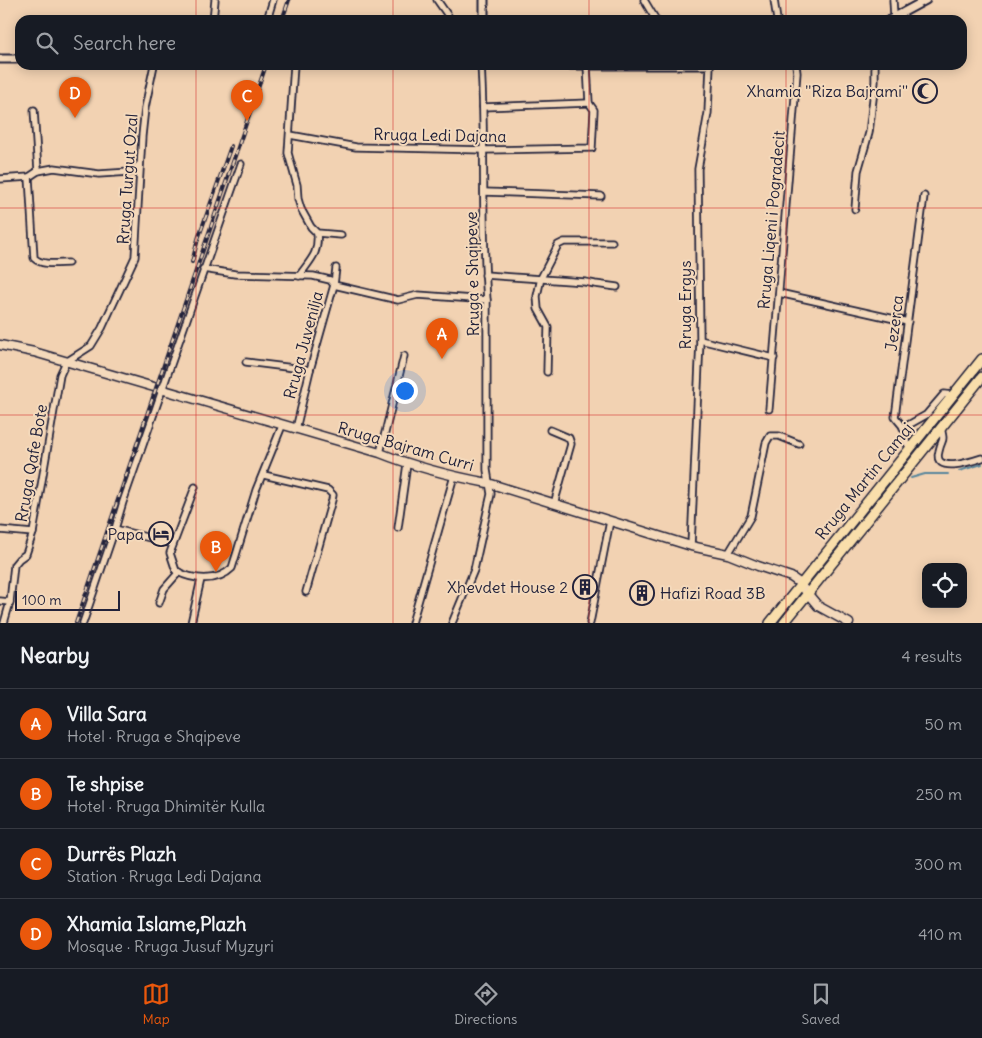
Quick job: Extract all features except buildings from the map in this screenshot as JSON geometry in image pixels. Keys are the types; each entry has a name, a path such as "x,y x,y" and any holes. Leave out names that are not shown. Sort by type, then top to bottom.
{"highway":[{"name":"Rruga Martin Camaj","path":"770,623 982,359"},
{"name":"Rruga Martin Camaj","path":"784,623 982,376"}],"main road":[{"name":"Rruga Bajram Curri","path":"0,345 66,362 296,429 407,464 488,483 691,546 728,554 791,576 800,585"},
{"path":"800,585 818,606 849,623"}],"street":[{"path":"214,15 215,0"},
{"path":"268,15 273,0"},
{"path":"437,0 448,15"},
{"path":"484,0 484,15"},
{"path":"644,0 653,15"},
{"path":"774,0 776,15"},
{"path":"892,15 893,0"},
{"path":"898,15 926,0"},
{"path":"0,59 15,58"},
{"name":"Rruga Turgut Ozal","path":"66,362 91,346 102,328 135,257 139,206 139,165 145,108 153,70"},
{"path":"294,70 288,153 297,185 298,199 311,227 317,233 341,235"},
{"name":"Rruga e Shqipeve","path":"452,623 474,570 492,494 488,483 487,470 488,300 485,275 481,70"},
{"path":"483,107 589,103 587,70"},
{"name":"Rruga Ergys","path":"691,546 700,340 698,169 708,113 710,70"},
{"name":"Rruga Liqeni i Pogradecit","path":"769,409 797,70"},
{"path":"855,209 858,171 869,133 875,70"},
{"name":"Rruga Ledi Dajana","path":"290,135 356,147 484,150 592,148 594,110 589,103"},
{"path":"34,110 38,171"},
{"path":"83,623 240,164"},
{"path":"0,179 29,177 38,171 60,169 109,174 130,172 139,165"},
{"path":"29,177 34,258 37,261 49,263 68,263"},
{"path":"484,192 601,196"},
{"name":"Jezerca","path":"910,448 906,442 906,432 895,417 924,196"},
{"path":"299,276 316,252 318,246 317,233"},
{"path":"547,372 548,327 538,308 537,296 541,278 558,245 564,242 612,242"},
{"name":"Rruga Juvenilja","path":"296,429 310,370 334,285 336,268"},
{"path":"203,269 235,274 313,276 330,280 334,285 398,300 418,295 488,300"},
{"path":"485,275 541,278 617,287"},
{"path":"779,293 908,322"},
{"path":"700,340 774,358"},
{"path":"380,454 404,356"},
{"name":"Rruga Qafe Bote","path":"4,623 10,602 14,565 26,554 33,533 60,375 66,362"},
{"path":"246,362 310,370"},
{"path":"904,428 926,415 944,394 953,395"},
{"path":"195,487 170,552 171,559 174,568 179,572 201,579 222,576 232,568 256,490 264,475 282,426"},
{"path":"941,428 944,440 938,455 942,462 948,465 957,465 982,458"},
{"path":"550,430 570,438 571,444 554,504"},
{"path":"728,554 751,516 766,443 770,436 779,436 798,444"},
{"path":"398,528 407,464"},
{"path":"264,475 328,490 332,494 332,500 306,592"},
{"path":"412,623 454,476"},
{"path":"590,623 610,521"},
{"path":"115,529 173,544"},
{"path":"0,530 33,533"},
{"path":"159,603 164,589 179,572"},
{"path":"191,623 201,579"},
{"path":"0,601 10,602"}],"waterway":[{"path":"959,471 982,464"},
{"path":"911,478 925,474 948,474"}],"railway":[{"path":"284,15 289,0"},
{"path":"76,623 264,70"},
{"path":"192,262 198,239 231,146"}],"place":[{"name":"Xhamia ''Riza Bajrami''","path":"925,91"},
{"name":"Xhamia Islame,Plazh","path":"75,118"},
{"name":"Durrës Plazh","path":"247,121"},
{"name":"Villa Sara","path":"442,359"},
{"name":"Papa","path":"161,534"},
{"name":"Te shpise","path":"216,572"},
{"name":"Xhevdet House 2","path":"585,587"},
{"name":"Hafizi Road 3B","path":"642,593"}]}
